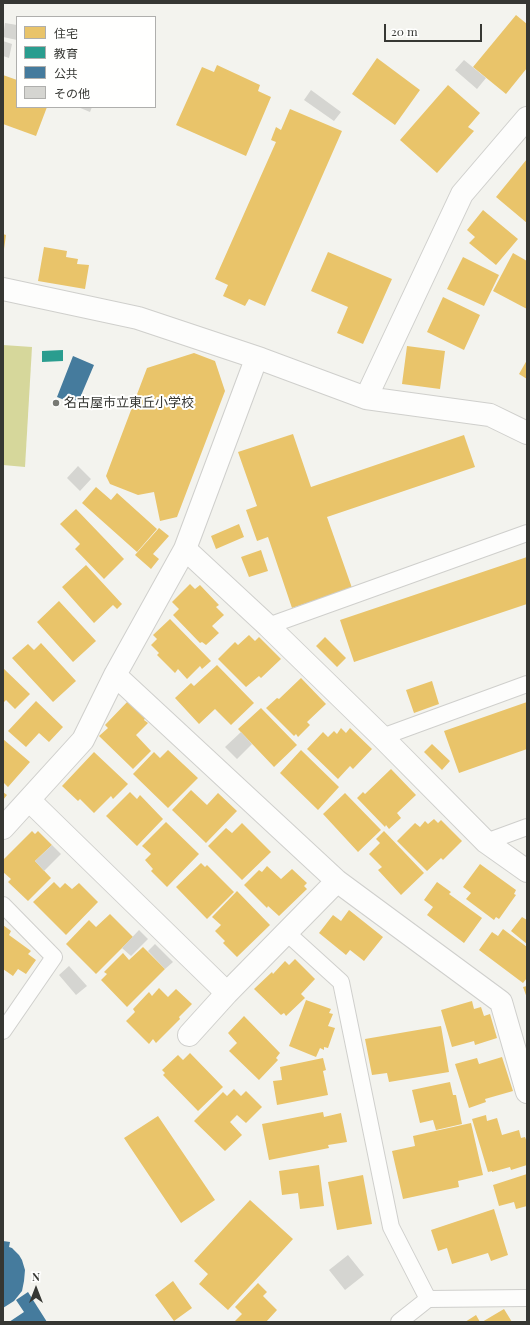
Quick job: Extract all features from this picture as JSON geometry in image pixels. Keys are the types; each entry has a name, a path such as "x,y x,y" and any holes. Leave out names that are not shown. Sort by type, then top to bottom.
{"street":[{"path":"366,398 462,194 526,122"},
{"path":"3,289 138,318 261,359 366,398 490,415 527,433"},
{"path":"3,828 83,740 115,675 185,550 255,362 261,359"},
{"path":"185,550 268,626 382,737 486,842 527,871"},
{"path":"115,675 337,881 501,1002 527,1092"},
{"path":"29,800 227,993"},
{"path":"189,1035 227,993 337,881"}],"lane":[{"path":"268,626 527,533"},
{"path":"382,737 527,684"},
{"path":"486,842 527,827"},
{"path":"3,904 54,957 3,1031"},
{"path":"287,933 341,982 391,1227 428,1299"},
{"path":"399,1322 428,1299 527,1298"}],"shaded area":[{"path":"3,345 32,347 25,467 3,465"}],"building: 住宅":[{"path":"516,15 527,24 527,68 506,94 473,67"},
{"path":"377,58 420,90 395,125 352,94"},
{"path":"217,65 260,85 258,91 271,97 246,156 176,125 202,67 214,72"},
{"path":"3,75 16,80 16,108 47,108 36,136 3,124"},
{"path":"448,85 480,113 468,127 474,131 437,173 400,140"},
{"path":"290,109 342,131 265,306 249,299 245,306 223,296 228,285 215,279 276,142 271,140 276,127 281,130"},
{"path":"527,159 527,223 496,197"},
{"path":"483,210 518,239 496,265 469,243 475,237 467,230"},
{"path":"3,234 6,235 4,249 3,249"},
{"path":"44,247 67,251 66,257 78,259 77,264 89,265 85,289 38,281"},
{"path":"328,252 392,279 363,344 337,333 348,307 311,291"},
{"path":"513,253 527,261 527,309 493,291"},
{"path":"463,257 499,275 484,306 447,289"},
{"path":"443,297 480,315 464,350 427,332"},
{"path":"407,346 445,351 440,389 402,384"},
{"path":"194,353 215,361 225,391 177,517 160,521 154,492 138,495 110,484 106,476 147,368"},
{"path":"527,360 527,379 519,374"},
{"path":"293,434 311,487 464,435 475,467 327,517 352,588 292,608 268,537 257,541 246,510 257,506 238,452"},
{"path":"96,487 111,500 117,493 157,529 137,552 82,503"},
{"path":"76,509 124,559 104,579 75,549 80,544 60,524"},
{"path":"239,524 244,537 216,549 211,536"},
{"path":"159,528 169,536 153,554 159,559 151,569 135,555"},
{"path":"261,550 268,571 249,577 241,557"},
{"path":"527,557 527,604 354,662 340,620"},
{"path":"86,565 122,604 117,609 113,605 94,623 62,587"},
{"path":"190,584 195,589 200,585 219,605 216,607 224,615 212,626 219,633 206,645 202,642 200,643 173,615 179,609 172,602"},
{"path":"59,601 96,641 73,662 37,622"},
{"path":"170,619 211,661 202,669 200,666 187,679 178,669 175,673 157,655 159,653 151,645 157,639 153,635"},
{"path":"249,635 255,641 259,637 281,659 261,678 259,676 246,687 218,659 235,642 238,645"},
{"path":"325,637 346,658 337,667 316,646"},
{"path":"41,643 76,681 53,702 12,658 28,644 34,650"},
{"path":"217,665 254,703 231,725 215,709 199,724 175,698 191,683 194,686"},
{"path":"3,668 30,694 15,709 6,700 3,703"},
{"path":"301,678 326,704 307,722 310,725 298,737 296,734 294,736 266,708 277,698 279,699"},
{"path":"432,681 439,704 414,713 406,690"},
{"path":"129,700 146,717 144,720 148,723 136,735 151,751 133,769 99,736 108,728 105,725"},
{"path":"36,701 63,727 49,742 39,733 26,747 8,731"},
{"path":"527,702 527,749 459,773 444,731"},
{"path":"261,708 297,745 274,767 238,729"},
{"path":"341,728 346,733 350,728 372,749 353,769 350,766 338,779 307,749 323,732 328,737 334,731 337,734"},
{"path":"3,739 30,762 8,787 3,782"},
{"path":"432,744 450,761 442,770 424,752"},
{"path":"168,750 198,778 168,808 133,774 154,752 160,758"},
{"path":"301,750 339,787 318,810 280,773"},
{"path":"94,752 128,784 113,799 111,796 94,813 80,799 78,801 62,786"},
{"path":"391,769 416,795 397,813 401,818 389,829 386,825 385,827 357,798 363,792 365,794"},
{"path":"191,790 207,805 218,793 237,811 206,843 172,810"},
{"path":"3,792 7,795 3,800"},
{"path":"130,792 137,799 140,795 163,819 137,846 106,816"},
{"path":"345,793 381,830 358,852 323,814"},
{"path":"434,819 438,823 441,820 462,841 443,860 441,858 427,871 397,841 415,823 420,827 425,821 428,824"},
{"path":"166,822 199,854 167,887 151,871 153,869 145,860 151,854 142,846"},
{"path":"242,823 271,852 242,880 208,846 226,828 232,833"},
{"path":"32,831 35,834 38,831 52,845 35,861 51,878 28,901 8,882 11,879 3,872 3,860"},
{"path":"384,831 424,873 401,895 378,870 382,867 369,854 380,843 376,839"},
{"path":"201,863 205,867 207,865 234,892 207,919 176,887"},
{"path":"480,864 516,890 514,894 516,895 499,919 496,917 494,920 466,899 471,893 463,887"},
{"path":"267,866 281,879 292,869 307,883 304,886 307,889 279,916 268,906 267,908 244,885 259,870 262,872"},
{"path":"54,882 60,888 65,883 72,889 79,883 98,902 66,935 33,902"},
{"path":"437,882 451,892 449,894 482,918 464,943 427,915 433,907 424,900"},
{"path":"237,891 270,925 237,957 223,943 225,941 215,931 221,925 212,917"},
{"path":"349,910 383,937 364,961 350,950 346,955 319,933 333,915 341,921"},
{"path":"110,914 133,937 96,974 66,944 89,920 96,927"},
{"path":"522,917 527,920 527,944 511,931"},
{"path":"3,925 11,931 9,935 31,951 28,954 36,960 26,974 18,969 13,976 3,969"},
{"path":"503,929 527,947 527,978 523,983 479,950 492,932 498,936"},
{"path":"143,947 165,969 127,1007 101,980 107,974 104,972 123,953 129,960"},
{"path":"295,959 315,979 301,994 305,998 286,1016 284,1013 281,1015 254,989 272,972 273,974 285,961 289,965"},
{"path":"527,986 527,998 523,987"},
{"path":"159,988 168,997 176,989 192,1004 179,1017 180,1019 156,1043 153,1039 149,1044 126,1021 135,1012 133,1009 149,992 152,996"},
{"path":"306,1000 331,1009 329,1013 333,1014 328,1026 335,1028 328,1048 324,1047 324,1050 320,1048 316,1057 289,1046"},
{"path":"472,1001 474,1009 481,1007 484,1016 490,1014 497,1038 475,1045 474,1041 452,1047 441,1010"},
{"path":"244,1016 280,1053 276,1058 278,1060 259,1080 229,1051 237,1043 228,1033"},
{"path":"441,1026 449,1072 389,1082 387,1073 372,1075 365,1039"},
{"path":"190,1053 223,1087 198,1111 163,1075 165,1073 162,1070 178,1055 183,1060"},
{"path":"502,1057 513,1091 485,1099 486,1102 469,1108 455,1064 477,1058 479,1064"},
{"path":"323,1058 326,1070 323,1071 328,1095 277,1105 273,1081 282,1080 280,1067"},
{"path":"450,1082 453,1095 456,1095 462,1124 436,1130 433,1120 420,1123 412,1090"},
{"path":"234,1089 241,1096 246,1091 262,1107 246,1123 237,1115 230,1122 242,1135 225,1151 194,1121 223,1092 227,1096"},
{"path":"323,1112 324,1117 341,1113 347,1142 328,1145 329,1148 269,1160 262,1124"},
{"path":"486,1115 487,1121 497,1118 502,1135 519,1130 521,1138 525,1137 527,1142 527,1165 511,1170 510,1167 488,1172 472,1119"},
{"path":"158,1116 215,1200 181,1223 124,1138"},
{"path":"471,1123 483,1175 458,1181 459,1187 403,1199 392,1151 415,1146 413,1136"},
{"path":"319,1165 324,1206 300,1209 298,1193 282,1195 279,1171"},
{"path":"527,1174 527,1206 516,1209 514,1202 499,1206 493,1185"},
{"path":"363,1175 372,1224 337,1230 328,1182"},
{"path":"250,1200 293,1239 228,1310 199,1284 208,1274 194,1261"},
{"path":"494,1209 508,1255 491,1261 488,1253 452,1264 447,1248 438,1251 431,1230"},
{"path":"173,1281 192,1308 174,1321 155,1295"},
{"path":"258,1283 267,1292 263,1296 277,1310 266,1322 234,1322 242,1314 235,1307"},
{"path":"504,1309 512,1322 482,1322"},
{"path":"476,1315 480,1322 465,1322"}],"building: 教育":[{"path":"63,350 63,361 42,362 42,351"}],"building: 公共":[{"path":"73,356 94,365 77,405 57,397"},
{"path":"3,1241 10,1242 9,1247 19,1255 25,1270 22,1291 14,1301 3,1308"},
{"path":"28,1292 47,1322 9,1322 24,1312 16,1300"}],"building: その他":[{"path":"5,23 16,25 16,40 3,37"},
{"path":"3,41 12,44 9,58 3,56"},
{"path":"464,60 486,78 477,89 455,70"},
{"path":"311,90 341,112 334,121 304,100"},
{"path":"80,108 92,108 90,112"},
{"path":"78,466 91,479 80,491 67,478"},
{"path":"241,732 252,744 237,759 225,747"},
{"path":"52,845 61,854 44,871 35,861"},
{"path":"139,930 148,939 131,956 122,948"},
{"path":"155,944 173,962 165,969 148,951"},
{"path":"69,966 87,986 76,995 59,975"},
{"path":"348,1255 364,1275 345,1290 329,1270"}],"place":[{"name":"名古屋市立東丘小学校","path":"56,403"}]}
